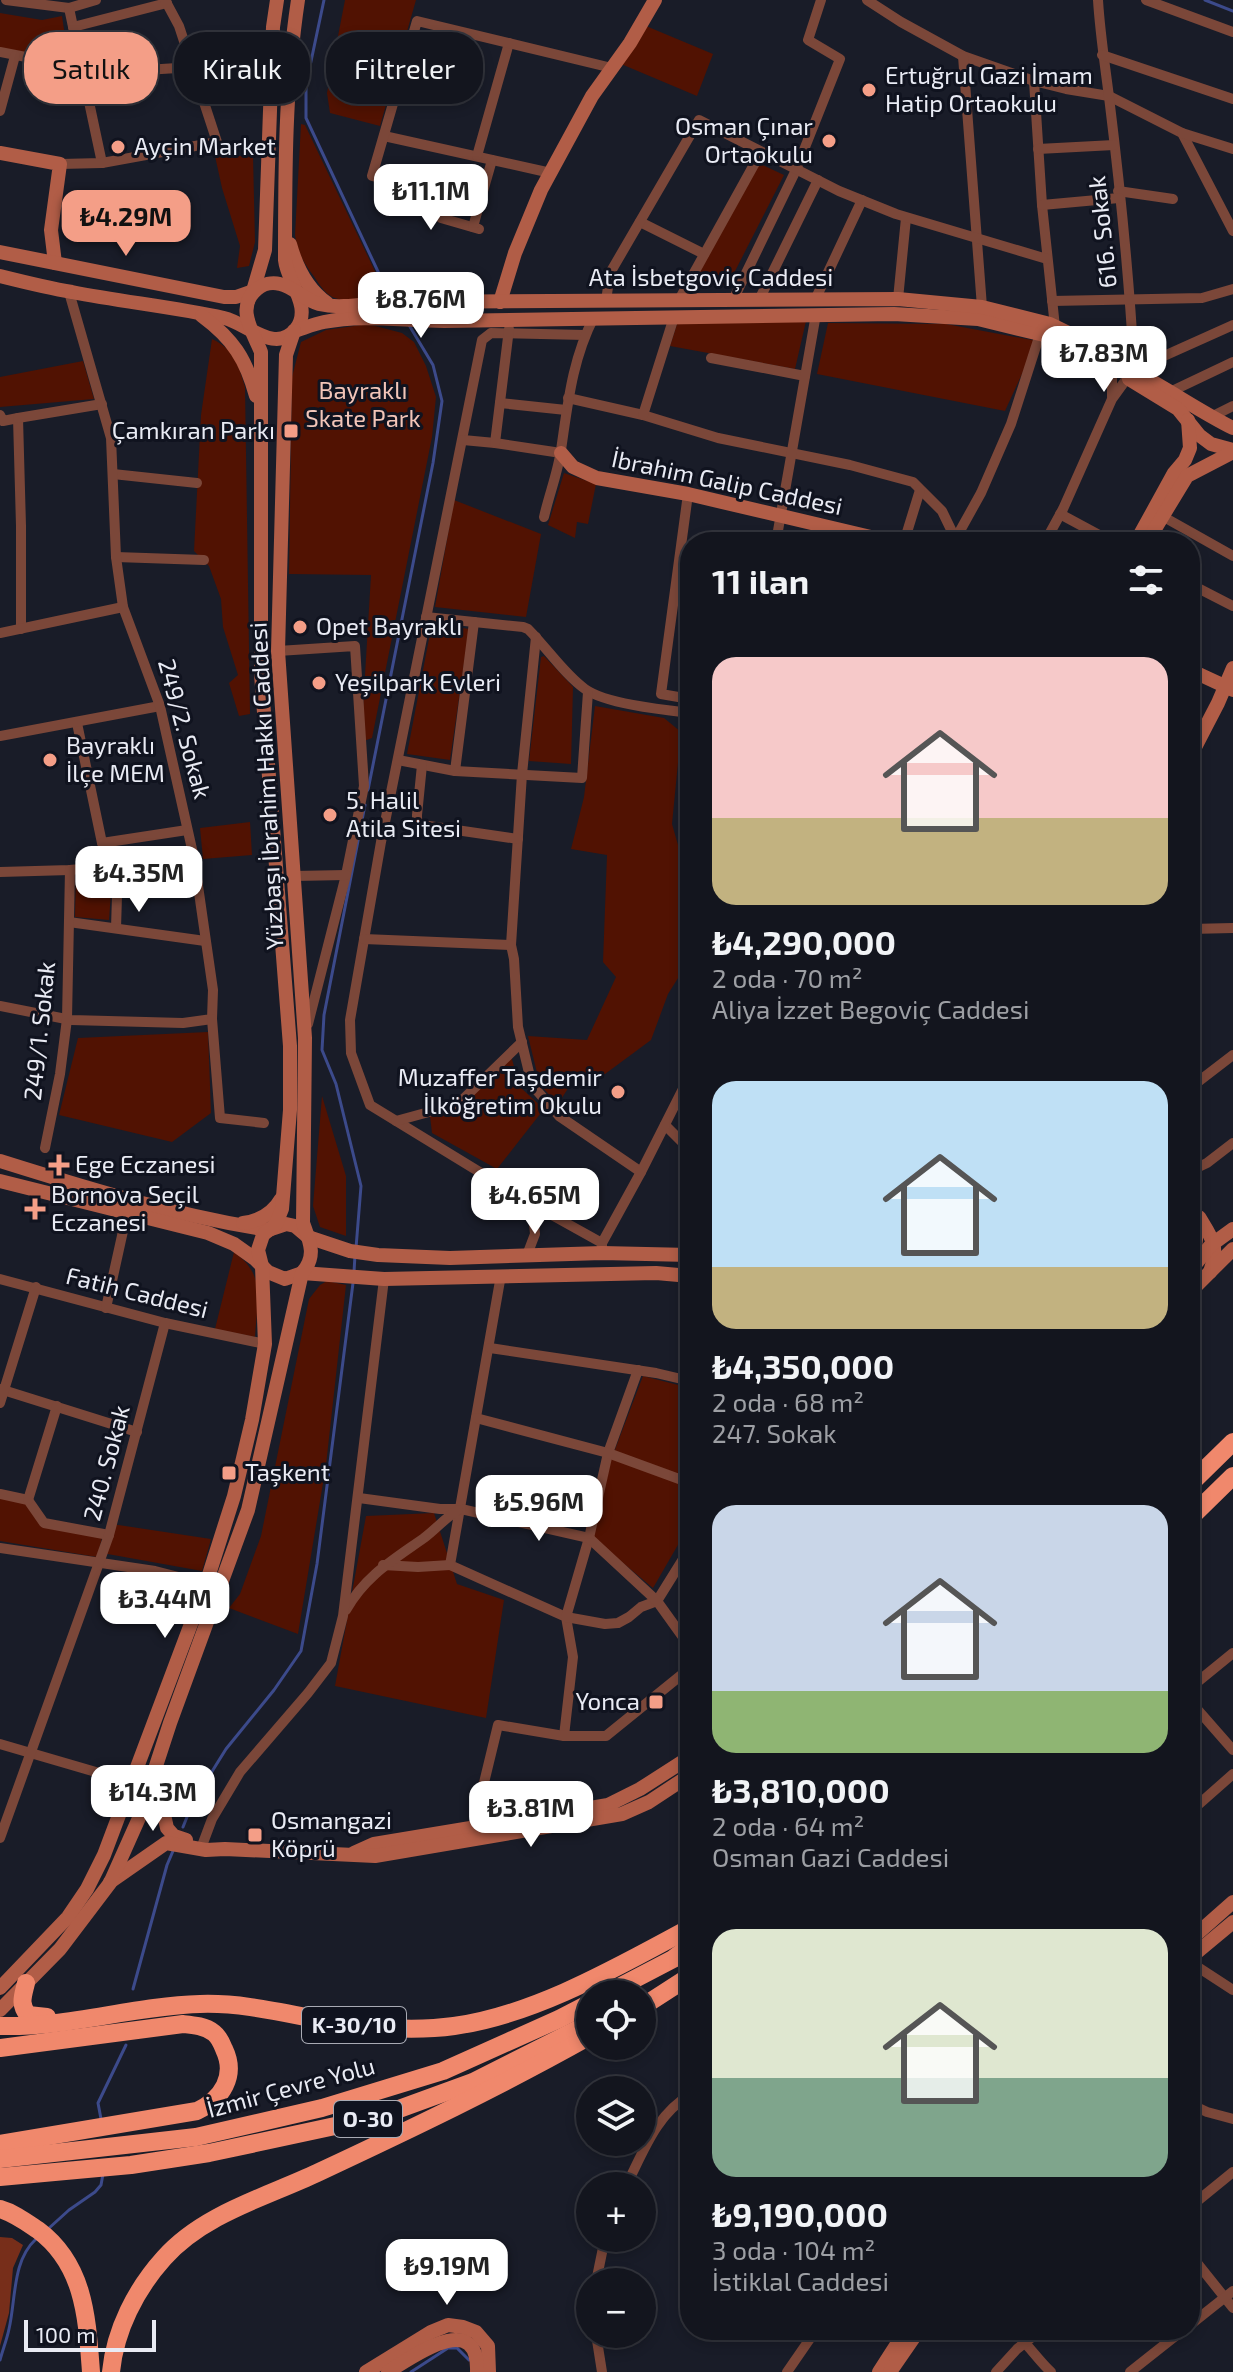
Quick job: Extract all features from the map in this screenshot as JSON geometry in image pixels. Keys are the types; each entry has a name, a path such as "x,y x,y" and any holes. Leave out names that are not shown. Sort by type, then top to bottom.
{"highway":[{"path":"1200,1473 1233,1442"},
{"path":"1200,1508 1233,1476"},
{"name":"K-30/10","path":"0,2026 35,2025 201,2004 367,2027 426,2029 455,2026 545,2000 680,1933"},
{"path":"633,1980 680,1954"},
{"path":"656,1990 680,1979"},
{"path":"656,1997 680,1981"},
{"name":"K-30/10","path":"26,1983 21,2001 28,2015 74,2019"},
{"name":"İzmir Çevre Yolu","path":"0,2159 196,2137 322,2108 443,2071 576,2010"},
{"path":"0,2144 197,2111 211,2105 222,2094 229,2078 229,2060 222,2044 214,2033 198,2025 183,2024 5,2049"},
{"name":"İzmir Çevre Yolu","path":"0,2177 131,2165 209,2153 377,2117 473,2082 576,2030"},
{"path":"111,2372 119,2334 143,2287 165,2257 194,2232 479,2095 576,2043"},
{"path":"0,2209 26,2221 47,2237 69,2265 79,2286 88,2330 91,2372"}],"main road":[{"path":"252,329 246,314 265,250 273,27 277,0"},
{"path":"0,276 69,292 228,319 268,339 277,339 294,331 302,317 302,308 286,268 285,141 298,0"},
{"path":"500,302 515,253 551,173 592,96 630,43 655,0"},
{"path":"0,153 60,164 51,230 55,263"},
{"path":"285,224 298,268 315,292 335,306"},
{"path":"0,252 224,297 236,297 270,283 289,287 296,293"},
{"name":"Ata İsbetgoviç Caddesi","path":"296,293 317,304 335,306 434,301 759,300 978,319 1040,334 1125,370"},
{"name":"Ata İsbetgoviç Caddesi","path":"294,331 324,322 369,317 508,327 594,317 674,317 898,299 982,307 1050,324 1125,370"},
{"path":"198,314 225,335 239,353 250,373 260,416"},
{"name":"Yüzbaşı İbrahim Hakkı Caddesi","path":"0,1988 68,1917 104,1855 206,1584 234,1496 252,1420 265,1344 260,1242 280,1216 290,1110 290,1046 261,674 261,352 252,329"},
{"name":"Yüzbaşı İbrahim Hakkı Caddesi","path":"0,2010 60,1949 110,1883 139,1818 154,1768 248,1510 302,1273 311,1260 311,1244 303,1223 305,1038 278,651 286,355 294,331"},
{"path":"1125,370 1172,391 1233,428"},
{"path":"1125,370 1178,409 1199,435 1211,444 1233,451"},
{"path":"1142,532 1190,448 1188,420"},
{"path":"1153,532 1187,476 1233,451"},
{"name":"İbrahim Galip Caddesi","path":"561,453 573,467 597,478 688,494 850,532"},
{"path":"1200,739 1229,688 1233,668"},
{"path":"1200,675 1229,688"},
{"path":"0,1161 158,1208 230,1224 269,1230 286,1224 302,1230 308,1237 350,1251 378,1255 450,1258 602,1248 680,1254"},
{"path":"0,1181 178,1224 223,1238 276,1277 285,1279 302,1273 379,1279 656,1273 680,1275"},
{"path":"230,1224 262,1217 274,1209 282,1197"},
{"path":"304,1204 308,1224 315,1233 350,1251"},
{"path":"1200,1215 1211,1227 1232,1230 1210,1272 1200,1282"},
{"path":"1200,1217 1220,1249"},
{"path":"1200,1236 1220,1249"},
{"path":"1200,1264 1220,1249"},
{"path":"354,1853 374,1844 608,1805 680,1763"},
{"path":"154,1768 167,1828 174,1836 225,1849"},
{"path":"110,1883 166,1843 206,1850 375,1856 622,1814 649,1802 680,1782"},
{"path":"1200,1931 1233,1902"},
{"path":"1200,1951 1233,1922"},
{"path":"366,2372 448,2325 476,2332 488,2346 489,2372"},
{"path":"388,2372 435,2343 451,2338 468,2344 475,2353 477,2372"},
{"path":"879,2372 900,2340"},
{"path":"890,2372 912,2340"},
{"path":"902,2372 903,2354"}],"street":[{"path":"6,0 69,8 96,0"},
{"path":"733,300 796,170 840,59 808,40 821,0"},
{"path":"867,0 963,56 1034,81 1109,96 1182,133 1233,149"},
{"name":"616. Sokak","path":"1060,514 1125,370 1130,299 1098,0"},
{"path":"1146,0 1233,32"},
{"path":"73,27 166,2 181,32"},
{"path":"69,8 74,32"},
{"path":"480,202 372,176 417,21 612,68"},
{"path":"477,156 509,43"},
{"path":"0,52 24,58"},
{"path":"1102,55 1233,99"},
{"path":"0,111 15,56"},
{"path":"963,56 982,307"},
{"path":"1034,81 1042,205 1055,327"},
{"path":"90,104 102,163"},
{"path":"60,164 102,163 217,142 205,104"},
{"path":"606,301 610,273 699,120 796,170 906,218 1047,259"},
{"path":"1182,133 1229,216 1233,231"},
{"path":"384,136 551,173"},
{"path":"1038,149 1114,145"},
{"path":"679,300 761,152"},
{"path":"448,194 441,218 476,228 492,160"},
{"path":"759,300 818,180"},
{"path":"1042,205 1119,194 1173,199"},
{"path":"777,532 816,307 862,200"},
{"path":"898,299 906,218"},
{"path":"640,222 704,254"},
{"path":"1052,301 1202,298 1233,289"},
{"name":"249/2. Sokak","path":"69,292 111,438 116,557 123,607 160,706 194,858 213,990 212,1019 220,1118 264,1123"},
{"path":"544,517 561,453 573,368 594,317"},
{"path":"643,415 674,317"},
{"path":"1125,370 1233,325"},
{"path":"585,335 508,327 482,340 364,939 350,1020 351,1053 370,1105 602,1248 680,1095"},
{"path":"495,443 508,327"},
{"path":"960,532 1011,424 1040,334"},
{"path":"711,358 805,376"},
{"path":"1172,391 1233,362"},
{"path":"500,403 567,404 643,415 718,438 850,465 913,482 942,511 952,532"},
{"path":"1,419 102,404"},
{"path":"1211,417 1233,406"},
{"path":"18,418 21,629"},
{"path":"463,440 561,453"},
{"path":"113,474 197,483"},
{"path":"907,532 920,490"},
{"path":"682,532 688,494"},
{"path":"1050,532 1060,514 1093,532"},
{"path":"1162,516 1190,532"},
{"path":"1200,537 1233,556"},
{"path":"658,709 680,547"},
{"path":"116,557 204,560"},
{"path":"1200,589 1233,606"},
{"path":"0,633 123,607"},
{"path":"426,617 523,627 588,692 680,712"},
{"path":"455,771 474,622"},
{"path":"536,637 522,774 511,945 518,1027 532,1085 559,1116 641,1172"},
{"path":"278,651 355,646 364,786 346,875 305,1038"},
{"path":"398,760 455,771 582,778 588,692"},
{"path":"661,694 680,697"},
{"path":"0,736 160,706"},
{"path":"77,723 102,843 118,864 116,928"},
{"path":"422,765 417,815 417,821 422,825 518,839"},
{"path":"102,843 187,830"},
{"path":"0,872 70,870 194,858"},
{"name":"249/1. Sokak","path":"45,1148 67,1019 70,870"},
{"path":"294,876 346,875"},
{"path":"69,922 205,941"},
{"path":"1200,928 1232,926"},
{"path":"364,939 511,945"},
{"path":"0,1006 67,1019 183,1023 212,1019"},
{"path":"396,1121 458,1104 522,1042"},
{"path":"1200,1080 1233,1055"},
{"path":"665,1125 680,1140"},
{"path":"1200,1166 1233,1143"},
{"path":"527,1255 535,1234 532,1204"},
{"path":"106,1308 127,1213"},
{"path":"450,1565 501,1275"},
{"name":"Fatih Caddesi","path":"0,1279 165,1323 265,1344"},
{"path":"203,1843 212,1819 240,1772 331,1663 343,1616 359,1498 379,1279"},
{"path":"0,1403 36,1287"},
{"name":"240. Sokak","path":"0,1838 109,1535 165,1323"},
{"path":"490,1348 680,1379"},
{"path":"564,1736 573,1657 566,1617 589,1538 608,1453 638,1370"},
{"path":"2,1389 137,1432"},
{"path":"28,1500 57,1406"},
{"path":"476,1418 608,1453 680,1479"},
{"path":"0,1494 28,1500 44,1523 109,1535"},
{"path":"359,1498 461,1509 589,1538 657,1601 680,1633"},
{"path":"343,1616 353,1597 383,1565 461,1509"},
{"path":"0,1548 155,1571 206,1584"},
{"path":"383,1565 450,1565 566,1617 605,1624 618,1623 641,1607 657,1601 680,1564"},
{"path":"1200,1680 1233,1653"},
{"path":"473,1828 498,1725 564,1736 606,1736 680,1676"},
{"path":"1200,1712 1233,1750"},
{"path":"0,1744 113,1777"},
{"path":"1200,1803 1233,1774"},
{"path":"1200,1967 1233,1990"},
{"path":"633,2172 660,2120 680,2100"},
{"path":"1200,2109 1233,2119"},
{"path":"1200,2199 1233,2172"},
{"path":"1200,2264 1229,2294 1233,2308"},
{"path":"1200,2317 1229,2294"},
{"path":"787,2372 809,2340"},
{"path":"1024,2340 1051,2372"},
{"path":"996,2372 1028,2340"},
{"path":"1130,2372 1170,2340"},
{"path":"598,2348 602,2372"}],"green space":[{"path":"345,0 416,0 407,32 339,32"},
{"path":"0,13 42,20 62,16 64,32 24,32 24,55 0,50"},
{"path":"646,26 713,54 697,96 621,64"},
{"path":"329,104 386,104 380,126 330,113"},
{"path":"301,124 305,125 382,286 382,292 368,299 344,300 329,295 306,266 297,246"},
{"path":"215,156 253,156 255,242 249,266 237,268 240,246"},
{"path":"758,163 784,175 728,285 691,284"},
{"path":"678,321 806,321 795,369 670,346"},
{"path":"828,323 946,324 1037,341 1005,411 817,374"},
{"name":"Bayraklı Skate Park","path":"368,324 402,333 414,342 436,397 432,437 372,738 361,742 371,575 289,574 292,377 301,342 326,330"},
{"path":"212,339 231,353 245,387 250,714 239,716 229,683 238,675 223,627 221,599 209,566 194,551 201,415"},
{"path":"83,361 94,399 0,407 0,377"},
{"path":"564,473 596,484 588,524 577,522 575,538 548,525"},
{"path":"454,500 541,534 526,617 435,607"},
{"path":"432,623 469,629 450,760 407,754"},
{"path":"544,656 573,687 571,764 529,761 541,657"},
{"path":"595,706 664,718 680,731 672,824 680,852 680,975 668,994 651,1040 605,1074 574,1079 558,1104 540,1085 528,1036 587,1040 616,977 603,962 607,855 571,849 584,797"},
{"path":"250,822 252,855 203,859 200,828"},
{"path":"113,865 109,920 75,917 76,871"},
{"path":"208,1032 211,1113 172,1142 59,1115 78,1038"},
{"path":"511,1056 520,1087 544,1109 497,1169 432,1133 430,1116 459,1108"},
{"path":"322,1096 346,1176 346,1236 320,1227 313,1206"},
{"path":"234,1252 256,1280 255,1337 215,1329"},
{"path":"327,1281 346,1285 326,1465 298,1634 229,1608 240,1594 261,1536 309,1299"},
{"path":"643,1376 680,1385 680,1541 653,1588 593,1538 611,1460"},
{"path":"0,1494 28,1500 45,1523 103,1534 97,1557 0,1541"},
{"path":"434,1513 457,1584 504,1600 486,1718 335,1686 366,1516"},
{"path":"112,1524 211,1539 202,1571 102,1553"}],"shaded area":[{"path":"0,2237 12,2238 23,2245 13,2268 9,2313 0,2346"}],"waterway":[{"path":"324,0 306,85 306,118 389,295"},
{"path":"1205,0 1233,11"},
{"path":"368,790 433,463 442,401 433,365 409,325"},
{"path":"356,1248 361,1186 336,1084 322,1050 324,1015 365,805"},
{"path":"354,1272 355,1255"},
{"path":"183,1827 193,1802 226,1749 301,1651 317,1564 353,1283"},
{"path":"133,1989 173,1851"},
{"path":"101,2119 98,2103 126,2045"},
{"path":"48,2229 95,2192 101,2185 103,2174"},
{"path":"0,2360 9,2329 19,2269 28,2248 36,2239"},
{"path":"411,2372 448,2348 457,2348 469,2360"}],"place":[{"name":"Ertuğrul Gazi İmam Hatip Ortaokulu","path":"869,90"},
{"name":"Osman Çınar Ortaokulu","path":"829,141"},
{"name":"Ayçin Market","path":"118,147"},
{"name":"Çamkıran Parkı","path":"291,431"},
{"name":"Opet Bayraklı","path":"300,627"},
{"name":"Yeşilpark Evleri","path":"319,683"},
{"name":"Bayraklı İlçe MEM","path":"50,760"},
{"name":"5. Halil Atila Sitesi","path":"330,815"},
{"name":"Muzaffer Taşdemir İlköğretim Okulu","path":"618,1092"},
{"name":"Ege Eczanesi","path":"59,1165"},
{"name":"Bornova Seçil Eczanesi","path":"35,1209"},
{"name":"Taşkent","path":"229,1473"},
{"name":"Yonca","path":"656,1702"},
{"name":"Osmangazi Köprü","path":"255,1835"}]}
